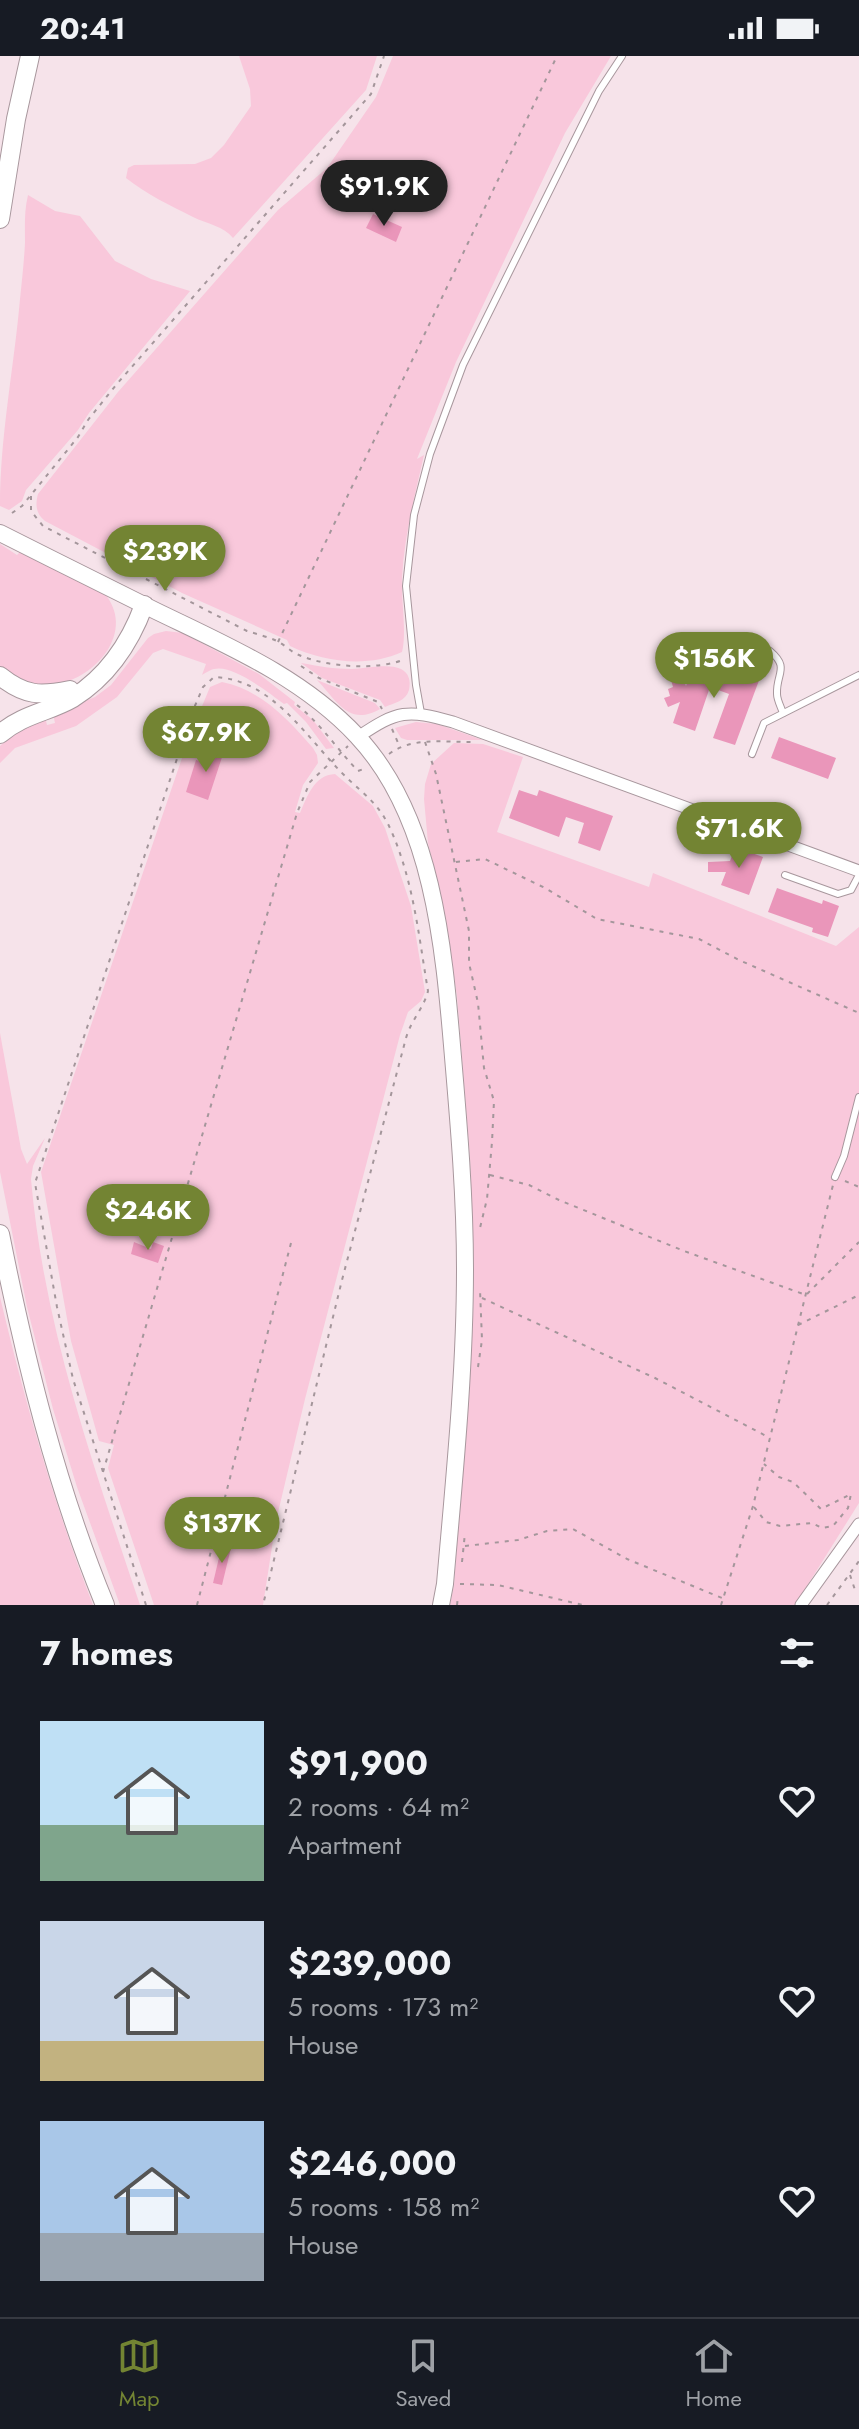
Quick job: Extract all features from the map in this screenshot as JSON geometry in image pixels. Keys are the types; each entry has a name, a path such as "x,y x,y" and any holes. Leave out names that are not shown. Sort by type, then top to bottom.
{"main road":[{"path":"0,219 30,56"},
{"path":"6,536 299,685 330,709 358,737 378,762 410,820 429,885 448,997 461,1159 464,1322 441,1605"},
{"path":"0,734 24,718 72,699 98,678 118,656 133,632 144,605"},
{"path":"0,676 20,689 38,695 85,688"},
{"path":"0,1234 14,1307 39,1404 66,1496 105,1605"}],"street":[{"path":"358,737 387,719 410,712 421,713 453,722 859,873"},
{"path":"801,1605 858,1528"}],"lane":[{"path":"421,713 406,586 414,515 430,454 463,365 599,91 622,56"},
{"path":"770,651 780,659 782,668 776,696 783,713"},
{"path":"752,754 764,723 859,675"},
{"path":"785,875 838,894 851,890 859,873"},
{"path":"835,1177 844,1156 859,1097"}],"path":[{"path":"12,513 31,495 116,385 371,94 384,56"},
{"path":"278,642 557,56"},
{"path":"31,495 31,511 43,526 247,631 278,642 300,656 342,665 396,663 413,656"},
{"path":"301,666 319,678 378,702 399,746"},
{"path":"146,1605 73,1379 38,1202 36,1175 203,687 214,677 230,677 243,682 283,709 341,773 372,799 382,812 412,889 428,991 411,1021 406,1038 342,1280 263,1605"},
{"path":"297,705 315,719 358,771 409,743 481,742"},
{"path":"102,1473 297,813 310,782 358,737"},
{"path":"454,862 485,859 545,888 597,919 699,939 859,1013"},
{"path":"489,1175 529,1185 684,1251 806,1295"},
{"path":"721,1605 753,1506 835,1177 859,1187"},
{"path":"806,1295 859,1242"},
{"path":"197,1605 291,1243"},
{"path":"797,1326 859,1295"},
{"path":"480,1298 655,1378 770,1438"},
{"path":"753,1506 766,1522 780,1526 812,1523 822,1528 833,1526 848,1508 851,1494 821,1509 793,1482 779,1477 764,1464"},
{"path":"464,1546 573,1529 627,1559 723,1598"},
{"path":"827,1605 859,1561"},
{"path":"849,1574 856,1593"},
{"path":"460,1584 498,1585 583,1605"}],"shaded area":[{"path":"239,56 377,56 366,90 233,238 126,178 128,168 134,165 195,164 211,158 224,145 251,106 250,89"},
{"path":"393,56 611,56 565,133 456,362 417,459 424,455 403,563 402,652 375,660 346,661 303,652 290,646 287,640 182,593 45,521 38,512 37,502 38,494 118,392 278,210 327,168 376,97"},
{"path":"28,195 55,211 80,216 115,261 151,279 190,291 26,490 22,501 9,510 0,506 1,480"},
{"path":"0,544 17,555 20,552 105,594 114,611 116,627 102,658 89,670 56,685 38,685 18,678 0,666"},
{"path":"166,631 183,633 259,674 295,702 294,705 313,720 334,748 326,749 287,703 284,704 250,680 222,669 213,669 202,675 206,664 163,649 153,653 117,697 76,726 15,748 0,763 0,746 5,741 45,717 47,725 55,723 53,714 95,697 111,685 148,638"},
{"path":"301,663 345,669 395,667 408,675 409,690 402,699 385,707 380,700 322,678"},
{"path":"317,680 375,703 380,709 369,714 352,713 344,709"},
{"path":"222,682 249,692 273,707 304,737 317,755 318,763 303,785 295,812 300,813 309,794 322,778 335,774 373,806 385,828 411,906 425,992 421,1001 408,1012 400,1035 305,1399 276,1521 263,1605 154,1605 108,1468 114,1445 99,1441 71,1341 41,1172 197,714 210,687"},
{"path":"416,722 437,724 483,740 401,738 395,728"},
{"path":"454,743 483,744 523,757 497,832 649,887 653,873 836,946 859,927 859,1503 795,1605 450,1605 473,1322 474,1265 470,1158 457,996 443,906 428,843 424,799 431,764"},
{"path":"0,1033 21,1149 27,1164 45,1138 31,1179 47,1289 73,1395 140,1605 120,1605 77,1487 27,1307 0,1172"},
{"path":"0,1297 41,1453 93,1605 0,1605"}],"building":[{"path":"373,214 402,227 396,242 366,228"},
{"path":"741,662 752,666 751,671 761,675 735,745 713,738 729,694 710,687 695,731 673,723 680,702 668,707 664,698 670,696 668,689 673,687 671,680 682,676 686,686 693,666 734,682"},
{"path":"779,737 836,758 828,779 771,758"},
{"path":"213,744 225,748 208,800 186,792 196,760 207,763"},
{"path":"519,790 537,796 539,790 613,816 600,851 578,843 584,823 566,817 559,837 509,818"},
{"path":"735,847 763,857 749,895 721,885 726,872 708,872 708,862 730,861"},
{"path":"777,888 822,904 823,900 839,906 828,937 812,932 813,928 768,912"},
{"path":"134,1242 151,1249 153,1242 164,1246 158,1263 131,1254"},
{"path":"222,1545 231,1548 222,1585 213,1583"}]}
